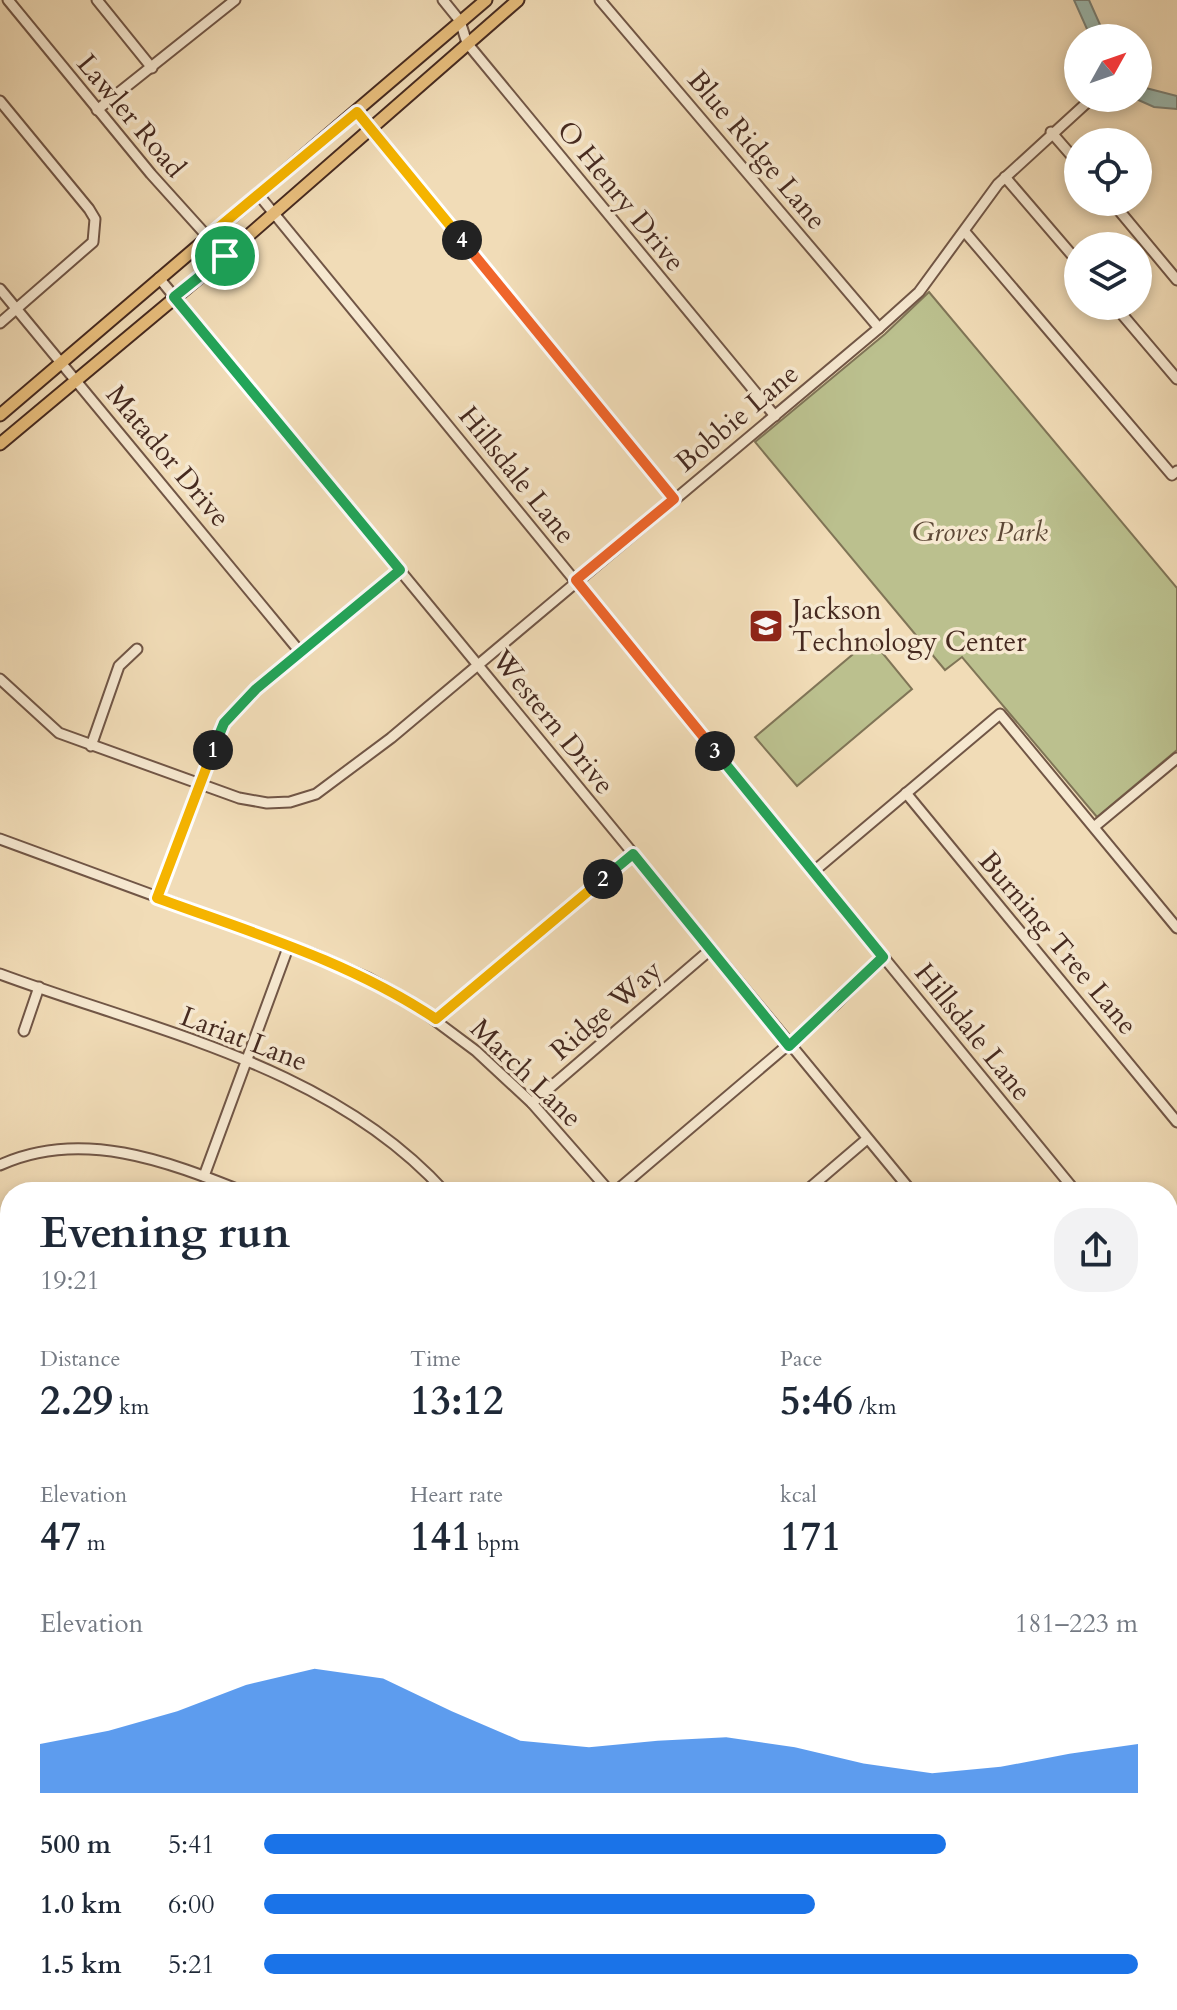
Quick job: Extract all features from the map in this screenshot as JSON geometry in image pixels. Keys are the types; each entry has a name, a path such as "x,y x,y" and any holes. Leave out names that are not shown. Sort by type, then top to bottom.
{"main road":[{"path":"0,415 486,0"},
{"path":"0,444 225,256 518,0"}],"street":[{"name":"Lawler Road","path":"8,0 97,110 206,238 225,256"},
{"path":"97,0 152,68"},
{"path":"97,110 235,0"},
{"name":"O Henry Drive","path":"443,0 460,21 467,43 775,416"},
{"name":"Blue Ridge Lane","path":"600,0 879,328"},
{"path":"0,101 95,219 93,242 0,323"},
{"path":"357,112 674,499"},
{"name":"Bobbie Lane","path":"0,679 45,723 59,733 91,746 239,798 267,803 290,802 316,794 391,738 879,328 919,292 1005,177 1075,112"},
{"path":"1051,132 1064,147"},
{"path":"1005,177 1064,246"},
{"name":"Hillsdale Lane","path":"258,194 1068,1182"},
{"path":"1124,216 1177,280"},
{"path":"965,232 1174,473"},
{"name":"Western Drive","path":"159,278 904,1182"},
{"name":"Matador Drive","path":"0,289 301,653"},
{"path":"1127,320 1177,379"},
{"path":"157,898 224,723 256,689 400,570"},
{"path":"91,746 119,666 137,649"},
{"path":"813,872 1000,714 1177,928"},
{"path":"1094,827 1177,758"},
{"name":"Burning Tree Lane","path":"906,793 1177,1122"},
{"name":"March Lane","path":"0,839 289,945 368,978 436,1019 532,1103 603,1182"},
{"path":"436,1019 633,854"},
{"path":"204,1176 289,945"},
{"name":"Ridge Way","path":"532,1103 710,950"},
{"path":"624,1182 789,1046 883,957"},
{"name":"Lariat Lane","path":"0,974 246,1061 329,1098 384,1136 434,1182"},
{"path":"24,1031 39,987"},
{"path":"817,1182 867,1139"},
{"path":"0,1165 46,1150 82,1148 149,1157 219,1182"}],"green space":[{"name":"Groves Park","path":"929,292 1177,588 1177,750 1097,817 962,657 945,670 755,442 885,334"},
{"path":"871,639 912,689 797,786 755,737"}],"water":[{"path":"1074,0 1089,0 1100,24 1085,24"},
{"path":"1152,90 1177,96 1177,109 1154,107"}],"place":[{"name":"Jackson Technology Center","path":"766,626"}],"route":[{"path":"357,112 674,499 576,580 883,957 789,1046 633,854 436,1019 368,978 313,954 157,898 224,723 256,689 400,570 174,297 225,256 206,238 357,112"}]}
